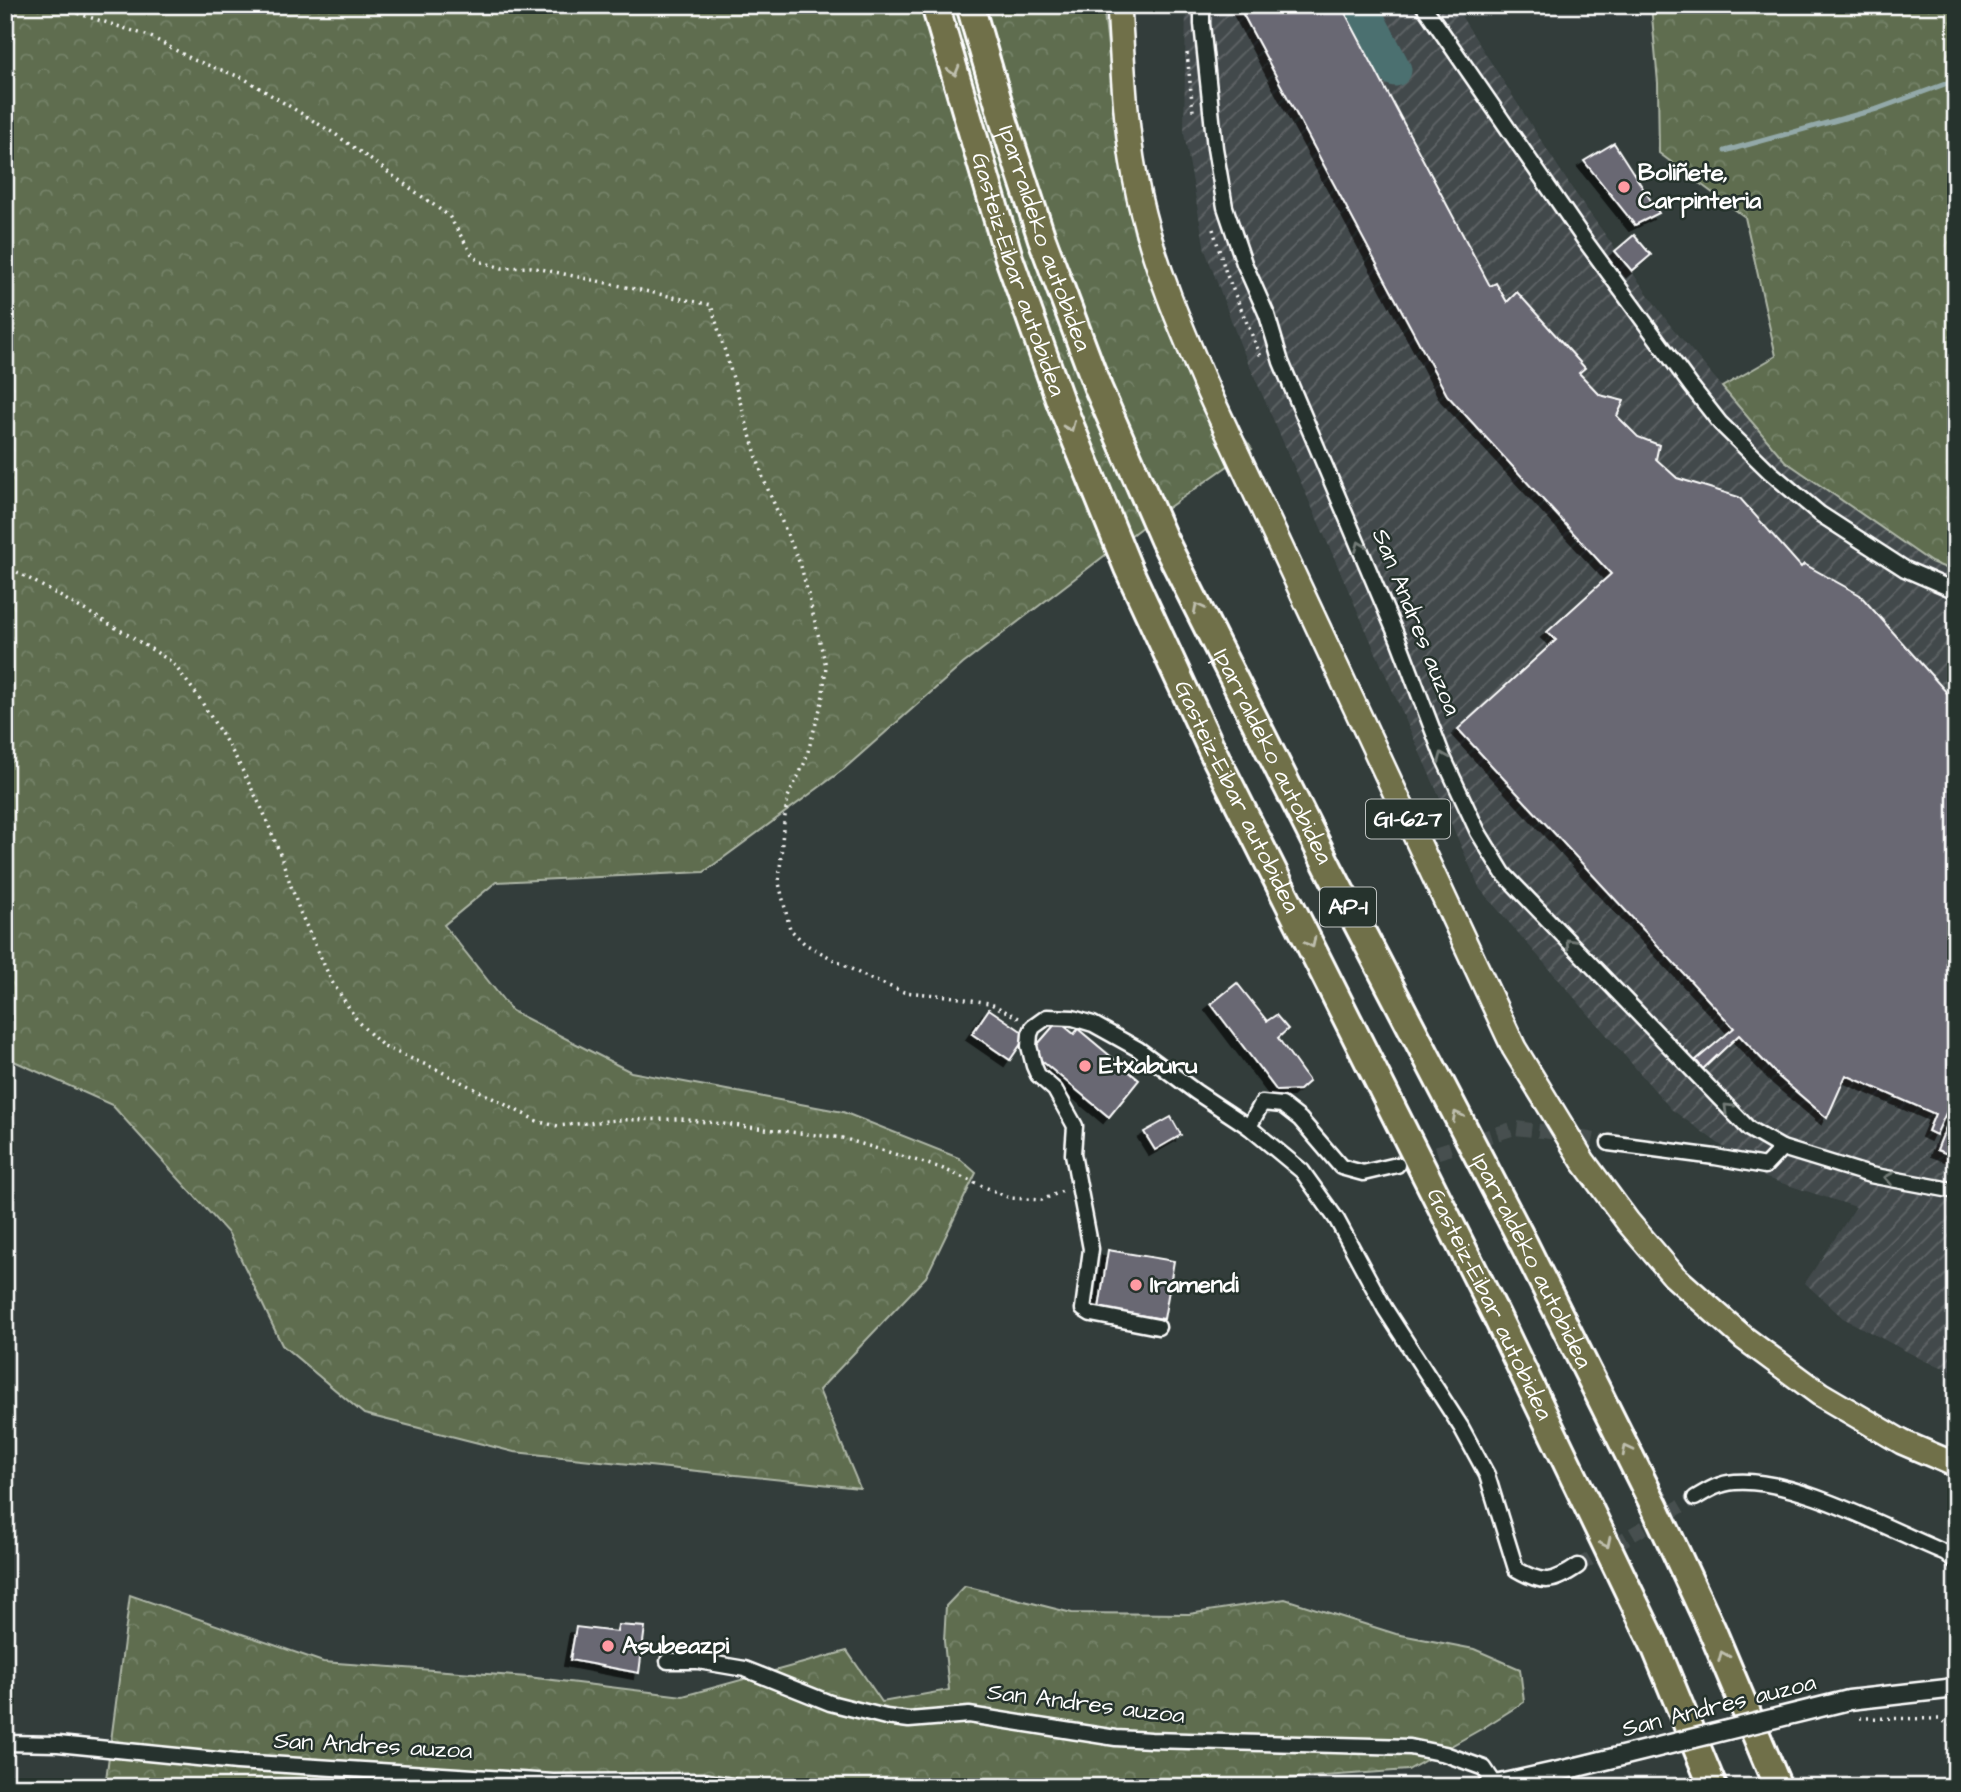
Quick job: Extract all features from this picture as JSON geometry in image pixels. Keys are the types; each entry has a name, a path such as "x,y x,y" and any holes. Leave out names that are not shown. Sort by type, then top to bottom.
{"highway":[{"name":"Gasteiz-Eibar autobidea","path":"935,5 1009,258 1060,401 1128,568 1212,750 1496,1315 1656,1646 1713,1787"},
{"name":"Iparraldeko autobidea","path":"970,5 1042,239 1098,388 1164,540 1329,869 1524,1244 1654,1505 1712,1630 1778,1787"}],"main road":[{"name":"GI-627","path":"1119,5 1130,150 1142,209 1168,297 1209,393 1514,1048 1583,1161 1628,1222 1674,1276 1744,1338 1820,1394 1902,1441 1956,1465"}],"street":[{"name":"San Andres auzoa","path":"1202,5 1213,136 1225,207 1244,263 1266,315 1281,362 1388,613 1443,757 1478,832 1503,873 1749,1129 1782,1149 1870,1175 1956,1191"},
{"path":"1423,5 1543,182 1690,386 1720,423 1770,472 1820,514 1905,569 1956,591"},
{"path":"1158,1327 1090,1314 1083,1309 1091,1249 1073,1154 1075,1126 1055,1090 1038,1075 1029,1046 1033,1027 1047,1017 1073,1018 1093,1024 1138,1049 1195,1092 1249,1127 1302,1171 1337,1220 1385,1309 1461,1427 1487,1475 1516,1569 1534,1580 1557,1581 1578,1566"},
{"path":"1249,1127 1262,1103 1282,1105 1300,1119 1341,1167 1363,1173 1397,1165"},
{"path":"1609,1143 1765,1166 1782,1149"},
{"path":"1695,1497 1712,1488 1733,1482 1780,1486 1856,1514 1945,1553 1956,1562"},
{"name":"San Andres auzoa","path":"668,1661 698,1661 745,1668 830,1703 900,1720 969,1715 1151,1741 1410,1747 1445,1754 1484,1769 1492,1786 1849,1700 1956,1688"},
{"name":"San Andres auzoa","path":"5,1743 58,1744 237,1762 553,1782 704,1781 738,1787"}],"path":[{"path":"51,5 149,36 194,60 243,78 335,134 449,216 473,256 482,262 502,268 531,267 711,305 763,478 802,566 826,666 822,702 805,762 789,797 783,829 779,883 790,929 805,944 868,978 904,992 989,1003 1033,1027"},
{"path":"5,565 172,662 198,696 235,757 263,811 300,912 332,982 359,1024 384,1047 436,1069 539,1122 558,1126 616,1120 681,1119 842,1138 941,1168 1010,1198 1042,1200 1078,1184"},
{"path":"1849,1700 1857,1718 1940,1719 1956,1729"}],"shaded area":[{"path":"1186,5 1454,5 1573,190 1670,325 1785,461 1931,562 1956,572 1956,1372 1925,1361 1843,1318 1805,1283 1856,1207 1766,1178 1671,1109 1480,889 1240,344 1205,250 1184,133"}],"green space":[{"path":"5,5 1103,5 1134,233 1175,341 1252,449 1155,517 963,664 844,769 704,872 496,882 444,925 512,1011 631,1072 843,1112 959,1158 976,1173 926,1277 819,1390 860,1488 514,1452 364,1414 282,1345 229,1234 112,1105 5,1057"},
{"path":"1651,5 1956,5 1956,572 1931,562 1785,461 1722,387 1776,356 1745,217 1659,153 1658,83"},
{"path":"965,1586 1072,1613 1189,1614 1285,1599 1396,1634 1474,1649 1520,1669 1524,1702 1408,1770 1170,1787 105,1787 130,1595 323,1662 528,1677 683,1696 847,1651 882,1702 949,1690 944,1641 946,1606"}],"building":[{"path":"1238,5 1341,5 1490,286 1496,283 1507,302 1517,292 1585,368 1579,373 1600,395 1624,401 1617,416 1638,437 1659,445 1656,459 1677,478 1739,497 1801,567 1804,564 1860,595 1956,703 1956,1091 1936,1135 1928,1131 1935,1114 1846,1075 1827,1118 1779,1077 1739,1035 1703,1069 1696,1060 1734,1028 1458,729 1556,640 1547,632 1611,574 1447,395"},
{"name":"Boliñete, Carpinteria","path":"1614,143 1659,213 1635,225 1584,161"},
{"path":"1634,235 1651,255 1632,271 1615,251"},
{"path":"1237,983 1267,1021 1276,1015 1288,1029 1278,1038 1309,1081 1299,1090 1277,1091 1211,1004"},
{"path":"989,1009 1027,1035 1010,1060 972,1034"},
{"name":"Etxaburu","path":"1058,1021 1074,1034 1078,1029 1139,1080 1109,1117 1031,1052"},
{"path":"1956,1102 1956,1157 1937,1150"},
{"path":"1171,1117 1181,1135 1155,1150 1144,1132"},
{"name":"Iramendi","path":"1108,1250 1174,1261 1164,1319 1099,1309"},
{"name":"Asubeazpi","path":"618,1625 645,1627 639,1673 570,1660 576,1627 617,1632"}],"waterway":[{"path":"1361,5 1395,70"},
{"path":"1725,151 1877,109 1956,80"}],"tunnel":[{"path":"1397,1165 1515,1128 1609,1143"},
{"path":"1578,1566 1695,1498"}],"place":[{"name":"Boliñete, Carpinteria","path":"1624,187"},
{"name":"Etxaburu","path":"1085,1066"},
{"name":"Iramendi","path":"1136,1285"},
{"name":"Asubeazpi","path":"608,1646"}]}
